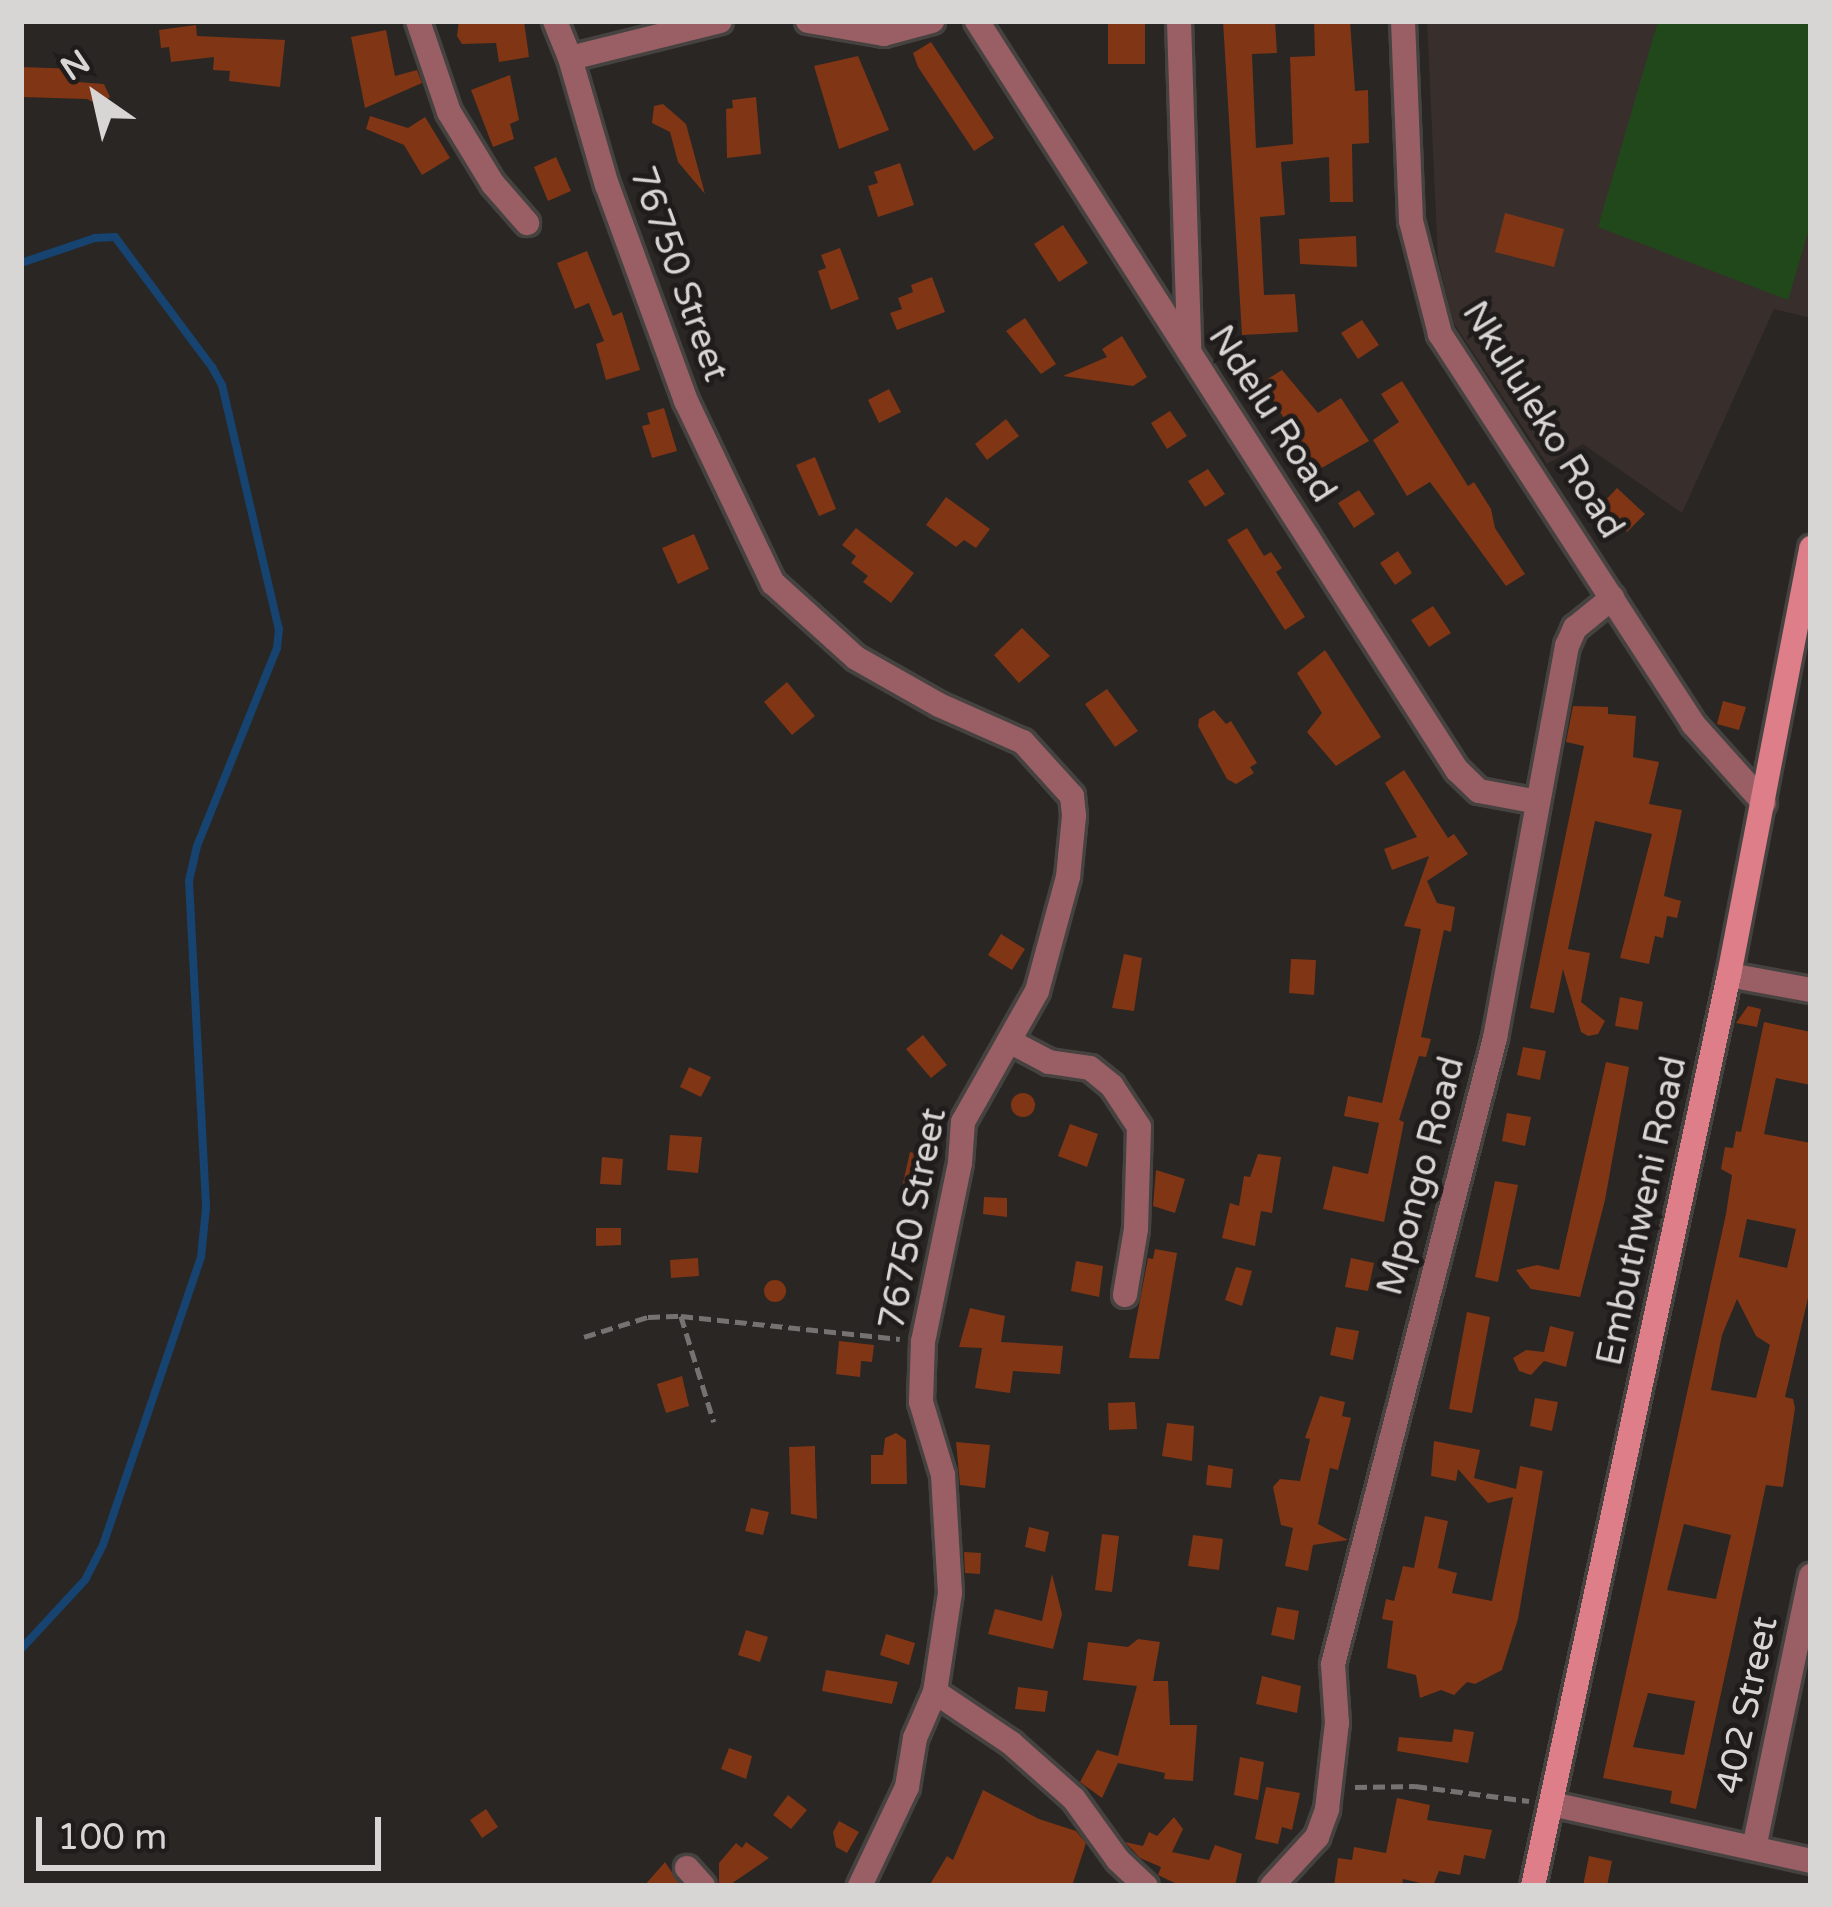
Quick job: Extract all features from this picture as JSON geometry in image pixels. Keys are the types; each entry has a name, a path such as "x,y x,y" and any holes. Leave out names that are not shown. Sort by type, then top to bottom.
{"street":[{"path":"418,21 449,112 493,184 526,223"},
{"name":"76750 Street","path":"555,21 667,353 773,583 856,658 939,705 1024,742 1072,796 1068,877 1037,991 963,1122 960,1163 923,1341 921,1402 943,1475 950,1593 935,1692 914,1738 907,1787 864,1885"},
{"path":"570,58 720,21"},
{"path":"808,21 884,34 932,21"},
{"name":"Ndelu Road","path":"977,21 1456,770 1479,791 1538,802"},
{"path":"1180,21 1189,350"},
{"name":"Nkululeko Road","path":"1403,21 1411,221 1440,334 1694,724 1764,803"},
{"name":"Embuthweni Road","path":"1533,1886 1729,974 1811,548"},
{"name":"Mpongo Road","path":"1272,1886 1316,1837 1333,1787 1337,1723 1333,1664 1495,1038 1567,646 1586,616 1612,598"},
{"path":"1729,974 1811,990"},
{"path":"1009,1041 1049,1062 1090,1067 1112,1086 1138,1127 1136,1229 1125,1295"},
{"name":"402 Street","path":"1754,1849 1811,1576"},
{"path":"935,1692 1011,1743 1074,1799 1118,1860 1146,1886"},
{"path":"1552,1804 1811,1861"}],"path":[{"path":"584,1337 648,1317 681,1316 923,1341"},
{"path":"681,1316 713,1422"},
{"path":"1333,1787 1415,1786 1552,1804"}],"shaded area":[{"path":"1427,21 1811,21 1811,318 1774,309 1682,513 1583,444 1547,464 1453,322 1438,259"}],"green space":[{"path":"1658,21 1811,21 1811,222 1788,300 1598,227"}],"building":[{"path":"459,21 524,21 529,57 499,62 496,43 462,44 457,36"},
{"path":"1108,21 1145,21 1145,64 1108,64"},
{"path":"1223,21 1275,21 1277,53 1252,54 1256,148 1293,144 1290,57 1315,56 1314,21 1350,21 1355,91 1368,90 1369,143 1352,144 1353,202 1330,202 1329,157 1281,162 1285,215 1260,217 1264,295 1295,294 1298,332 1242,335"},
{"path":"196,25 197,36 285,40 280,87 229,81 230,71 213,70 214,57 171,62 169,47 161,48 159,30"},
{"path":"386,30 395,76 417,70 422,83 365,108 351,37"},
{"path":"931,42 994,138 974,151 918,67 913,53"},
{"path":"858,56 889,130 839,149 814,66"},
{"path":"21,67 78,69 78,82 104,84 110,97 99,105 87,99 21,97"},
{"path":"510,75 519,120 510,124 514,139 493,147 471,90"},
{"path":"756,97 761,154 727,158 726,109 733,108 732,100"},
{"path":"663,104 686,124 705,194 678,162 670,132 652,123 654,106"},
{"path":"370,116 408,128 425,117 450,158 422,175 404,145 366,129"},
{"path":"556,157 571,191 548,201 534,167"},
{"path":"900,163 914,205 878,217 868,186 878,183 874,172"},
{"path":"1505,213 1564,229 1554,267 1495,252"},
{"path":"1063,225 1088,263 1059,282 1034,244"},
{"path":"1356,236 1357,267 1300,264 1299,239"},
{"path":"840,248 859,299 831,310 818,271 826,268 821,255"},
{"path":"587,251 613,316 622,312 640,370 606,380 596,344 604,341 589,303 575,309 557,263"},
{"path":"932,277 945,312 897,330 890,313 902,309 898,298 913,292 911,285"},
{"path":"1025,318 1056,364 1041,374 1006,331"},
{"path":"1362,320 1379,345 1358,359 1341,333"},
{"path":"1122,336 1147,377 1133,386 1063,376 1107,357 1102,349"},
{"path":"1282,370 1318,413 1341,398 1369,441 1318,470 1261,383"},
{"path":"1402,381 1468,486 1474,482 1491,509 1495,528 1525,574 1506,586 1430,482 1407,496 1373,440 1399,422 1381,394"},
{"path":"889,389 901,412 879,423 868,400"},
{"path":"664,408 677,451 652,458 642,426 650,424 647,413"},
{"path":"1170,411 1187,436 1167,449 1151,423"},
{"path":"1006,419 1019,436 987,460 975,444"},
{"path":"815,457 836,509 819,516 796,465"},
{"path":"1208,469 1225,494 1205,507 1188,481"},
{"path":"1617,488 1645,514 1627,532 1602,504"},
{"path":"1359,490 1375,514 1354,528 1338,503"},
{"path":"946,497 990,529 976,548 964,540 956,547 926,525"},
{"path":"856,528 914,573 891,603 863,582 868,576 851,563 856,556 842,545"},
{"path":"1247,528 1264,556 1271,552 1282,568 1276,572 1305,617 1285,630 1227,540"},
{"path":"694,534 709,569 678,584 662,548"},
{"path":"1398,551 1412,573 1395,585 1380,563"},
{"path":"1433,606 1451,633 1429,647 1411,620"},
{"path":"1022,628 1050,656 1019,683 994,655"},
{"path":"1325,650 1381,737 1336,766 1307,732 1322,713 1297,673"},
{"path":"787,682 815,716 792,735 764,702"},
{"path":"1107,689 1138,731 1115,747 1085,704"},
{"path":"1723,701 1746,707 1739,730 1717,724"},
{"path":"1573,706 1608,707 1608,714 1636,716 1633,757 1659,762 1649,804 1682,810 1664,896 1681,901 1677,918 1667,916 1663,938 1655,936 1649,964 1620,958 1652,834 1595,821 1568,949 1590,953 1581,1002 1605,1021 1598,1034 1588,1036 1581,1032 1563,969 1554,1013 1530,1008 1584,746 1566,742"},
{"path":"1214,710 1226,724 1231,721 1257,763 1250,767 1254,773 1236,784 1227,779 1198,726 1199,719"},
{"path":"1404,770 1448,838 1454,834 1468,854 1427,881 1437,903 1455,907 1451,932 1444,930 1421,1037 1431,1039 1426,1057 1419,1056 1399,1120 1404,1122 1384,1222 1323,1209 1333,1166 1368,1174 1379,1123 1344,1116 1348,1096 1382,1103 1421,929 1404,926 1429,856 1392,870 1384,849 1417,837 1385,783"},
{"path":"1001,934 1025,949 1012,970 988,955"},
{"path":"1124,954 1142,958 1134,1011 1112,1008"},
{"path":"1291,959 1316,960 1314,995 1289,993"},
{"path":"1620,997 1643,1002 1638,1030 1615,1026"},
{"path":"1748,1006 1761,1009 1757,1027 1736,1023"},
{"path":"1764,1022 1811,1032 1811,1085 1776,1078 1764,1134 1811,1143 1811,1285 1785,1397 1793,1399 1795,1408 1783,1487 1766,1485 1696,1809 1670,1803 1672,1791 1603,1778 1726,1214 1732,1175 1721,1169 1725,1147 1733,1148 1736,1131 1741,1132","holes":["1747,1219 1796,1229 1787,1268 1739,1257","1737,1299 1756,1336 1770,1345 1756,1398 1711,1390 1722,1335","1684,1524 1731,1535 1716,1599 1667,1590","1648,1693 1695,1701 1684,1755 1633,1747"]},
{"path":"923,1035 947,1065 931,1078 906,1049"},
{"path":"1523,1047 1546,1051 1540,1080 1517,1075"},
{"path":"1606,1062 1629,1067 1605,1200 1580,1297 1531,1289 1516,1270 1537,1265 1559,1270"},
{"path":"689,1067 711,1077 701,1097 680,1087"},
{"path":"1023,1093 1035,1105 1023,1117 1011,1105"},
{"path":"1507,1113 1531,1117 1525,1146 1502,1141"},
{"path":"1070,1124 1098,1134 1087,1167 1058,1156"},
{"path":"670,1135 702,1137 698,1173 667,1170"},
{"path":"910,1152 930,1157 919,1201 900,1196"},
{"path":"1258,1154 1281,1157 1272,1213 1261,1211 1255,1246 1222,1238 1230,1203 1239,1206 1244,1176 1250,1177"},
{"path":"602,1157 623,1159 621,1185 600,1184"},
{"path":"1156,1170 1185,1179 1175,1213 1153,1206"},
{"path":"1495,1181 1518,1185 1498,1282 1475,1277"},
{"path":"984,1197 1007,1198 1007,1217 983,1214"},
{"path":"596,1228 621,1228 621,1245 596,1246"},
{"path":"1155,1249 1177,1253 1159,1359 1129,1358 1148,1258 1153,1259"},
{"path":"698,1258 699,1276 671,1278 670,1260"},
{"path":"1351,1258 1374,1263 1368,1291 1345,1287"},
{"path":"1076,1261 1103,1266 1099,1297 1071,1291"},
{"path":"1236,1267 1252,1271 1242,1306 1225,1300"},
{"path":"775,1280 786,1291 775,1302 764,1291"},
{"path":"970,1308 1005,1316 1001,1342 1063,1346 1060,1374 1013,1371 1010,1393 975,1388 982,1348 959,1347"},
{"path":"1467,1312 1490,1317 1472,1413 1449,1409"},
{"path":"1550,1326 1574,1332 1566,1367 1544,1361 1531,1375 1519,1371 1513,1358 1526,1350 1544,1352"},
{"path":"1336,1327 1359,1331 1353,1360 1330,1355"},
{"path":"839,1341 874,1345 872,1362 861,1361 860,1377 836,1374"},
{"path":"682,1376 689,1406 666,1413 657,1384"},
{"path":"1320,1396 1345,1402 1342,1416 1351,1418 1338,1470 1330,1468 1318,1524 1348,1540 1313,1545 1308,1571 1285,1566 1293,1528 1281,1525 1273,1487 1280,1479 1300,1481 1310,1439 1305,1438"},
{"path":"1535,1398 1558,1402 1552,1431 1530,1426"},
{"path":"1135,1402 1137,1429 1109,1430 1108,1403"},
{"path":"1167,1423 1194,1426 1192,1461 1162,1456"},
{"path":"896,1433 906,1440 907,1484 871,1484 871,1455 883,1455 885,1438"},
{"path":"1434,1441 1480,1450 1474,1478 1516,1489 1520,1466 1543,1471 1518,1619 1502,1670 1475,1684 1467,1682 1454,1695 1441,1690 1420,1698 1416,1675 1387,1668 1393,1621 1382,1619 1386,1599 1394,1601 1403,1566 1414,1568 1425,1516 1448,1521 1438,1568 1457,1573 1452,1593 1492,1601 1513,1497 1488,1503 1458,1469 1456,1481 1431,1476"},
{"path":"956,1442 990,1445 985,1488 960,1485"},
{"path":"815,1446 817,1519 791,1514 789,1447"},
{"path":"1208,1465 1233,1469 1231,1488 1206,1485"},
{"path":"751,1508 769,1512 763,1535 745,1531"},
{"path":"1029,1527 1049,1532 1045,1552 1025,1547"},
{"path":"1102,1534 1119,1536 1112,1592 1095,1590"},
{"path":"1193,1535 1223,1539 1219,1570 1188,1566"},
{"path":"964,1552 981,1553 980,1574 965,1573"},
{"path":"1052,1574 1062,1614 1053,1649 988,1634 995,1609 1042,1621"},
{"path":"1277,1607 1299,1611 1294,1640 1271,1635"},
{"path":"746,1630 768,1637 760,1662 738,1655"},
{"path":"886,1634 915,1643 909,1665 880,1655"},
{"path":"1138,1639 1160,1642 1153,1681 1168,1681 1170,1725 1197,1725 1193,1781 1164,1779 1165,1773 1118,1763 1102,1798 1080,1782 1097,1750 1118,1756 1137,1686 1083,1680 1088,1642 1128,1647"},
{"path":"826,1670 898,1682 892,1704 822,1691"},
{"path":"1262,1676 1301,1686 1297,1713 1256,1704"},
{"path":"1018,1687 1048,1691 1045,1712 1015,1709"},
{"path":"1454,1729 1474,1732 1468,1763 1397,1751 1399,1737 1452,1742"},
{"path":"729,1748 752,1756 746,1779 721,1769"},
{"path":"1240,1757 1264,1762 1258,1800 1234,1795"},
{"path":"1266,1787 1300,1793 1292,1830 1282,1827 1278,1844 1255,1839"},
{"path":"983,1790 1039,1819 1076,1831 1086,1843 1072,1886 929,1886 947,1856 953,1860"},
{"path":"788,1795 807,1810 791,1829 773,1815"},
{"path":"1397,1798 1430,1805 1427,1820 1492,1830 1485,1859 1464,1855 1460,1875 1439,1871 1433,1886 1403,1879 1402,1886 1334,1886 1338,1858 1352,1860 1354,1847 1386,1853"},
{"path":"486,1809 498,1827 482,1838 470,1820"},
{"path":"1174,1817 1183,1829 1172,1852 1209,1860 1215,1845 1242,1854 1235,1886 1181,1886 1158,1875 1161,1867 1140,1858 1125,1842 1143,1846 1149,1832 1157,1836"},
{"path":"839,1821 859,1832 847,1853 836,1847 833,1832"},
{"path":"746,1842 769,1858 728,1886 719,1886 719,1863 736,1843 742,1848"},
{"path":"1589,1856 1612,1861 1607,1886 1583,1886"},
{"path":"665,1862 681,1886 644,1886"}],"waterway":[{"path":"21,263 95,238 115,237 212,367 222,385 279,629 277,648 197,846 189,881 206,1208 201,1257 103,1545 85,1580 21,1649"}]}
